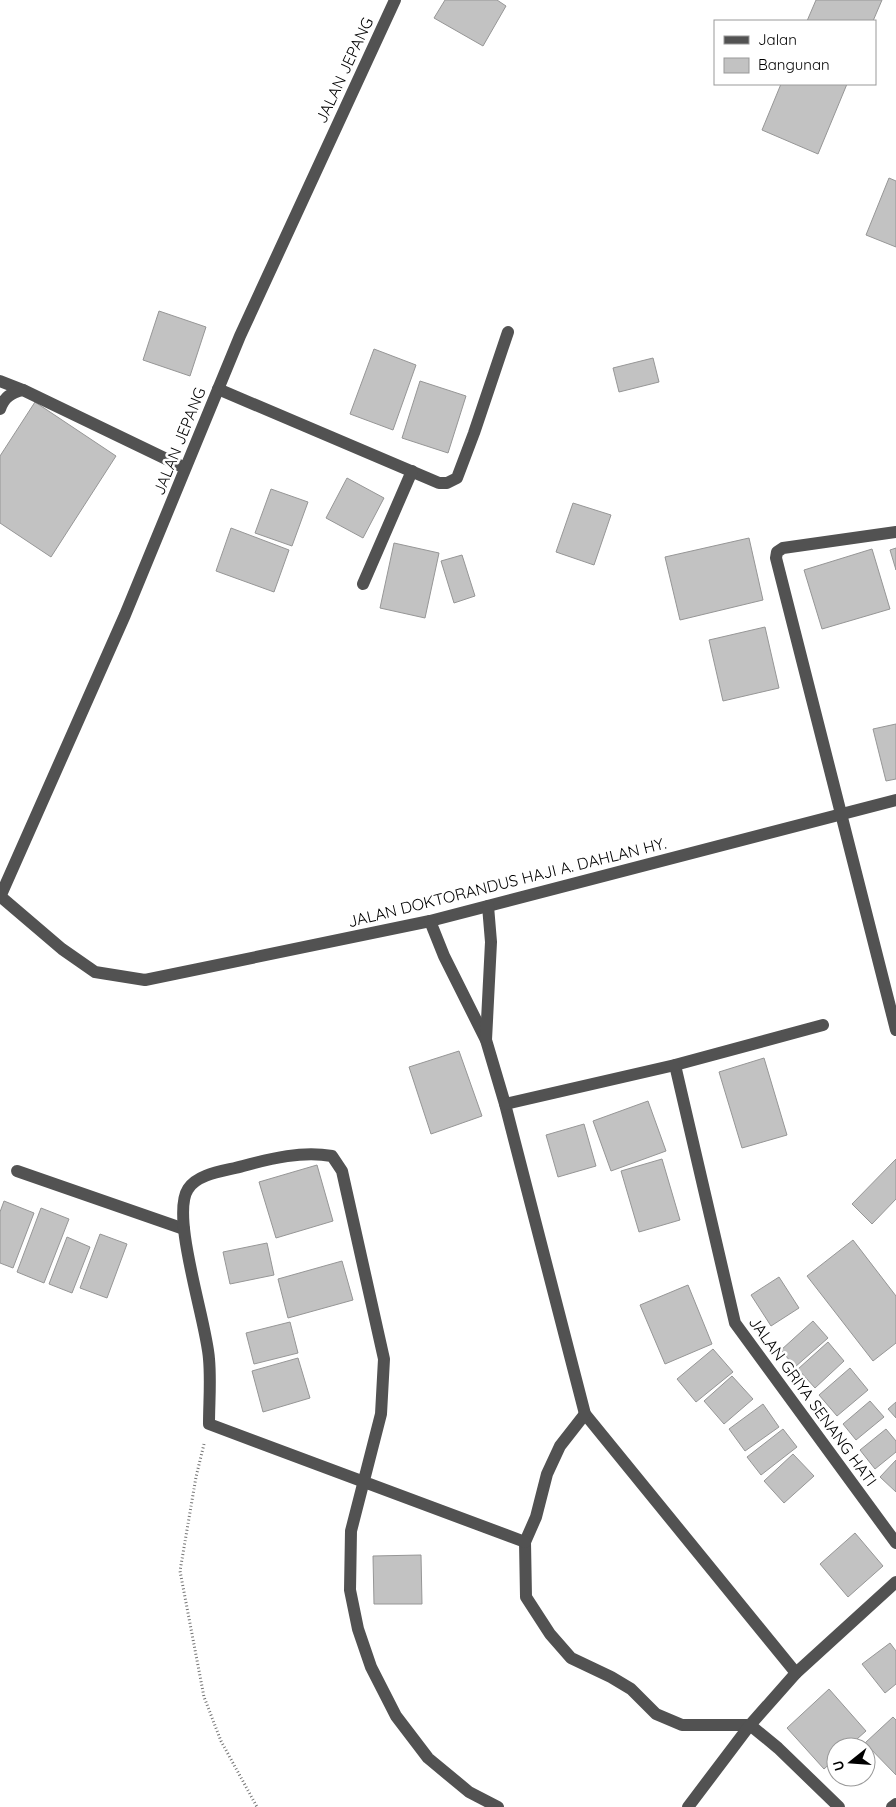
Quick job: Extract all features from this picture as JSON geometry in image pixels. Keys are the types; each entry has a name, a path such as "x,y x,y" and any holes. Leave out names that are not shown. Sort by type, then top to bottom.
{"street":[{"name":"JALAN JEPANG","path":"0,897 125,615 218,389 395,0"},
{"path":"218,389 438,483 447,483 457,478 508,332"},
{"path":"0,381 23,390 185,468"},
{"path":"0,409 3,400 12,392 23,390"},
{"path":"363,584 412,471"},
{"path":"896,532 783,548 777,552 779,572 812,690 841,814 896,1030"},
{"name":"JALAN DOKTORANDUS HAJI A. DAHLAN HY.","path":"0,897 62,949 95,972 145,980 430,921 896,800"},
{"path":"486,1040 491,942 488,906"},
{"path":"430,921 448,964 486,1040 505,1104 585,1414 796,1673"},
{"path":"505,1104 675,1064 823,1025"},
{"name":"JALAN GRIYA SENANG HATI","path":"675,1064 735,1324 896,1543"},
{"path":"498,1807 469,1792 428,1758 396,1716 371,1667 358,1629 350,1590 351,1532 366,1481 381,1414 384,1359 342,1171 332,1156 313,1153 264,1160 203,1177 188,1187 183,1200 184,1229 209,1359 209,1424 366,1481 525,1542"},
{"path":"17,1172 184,1229"},
{"path":"585,1414 560,1446 547,1474 536,1516 525,1542 526,1597 550,1634 570,1658 611,1676 631,1689 656,1714 682,1725 750,1725 778,1748 839,1807"},
{"path":"688,1807 750,1725 796,1673 896,1582"},
{"path":"892,1807 896,1804"}],"path":[{"path":"209,1424 196,1477 180,1570 204,1697 221,1741 257,1807"}],"building":[{"path":"445,0 497,0 506,6 483,46 434,18"},
{"path":"816,0 882,0 873,20 807,20"},
{"path":"781,85 847,85 818,154 762,130"},
{"path":"889,178 896,181 896,247 866,235"},
{"path":"159,311 206,327 190,376 143,360"},
{"path":"374,349 416,365 393,430 350,414"},
{"path":"653,358 659,382 619,392 613,368"},
{"path":"420,381 466,396 448,453 402,438"},
{"path":"35,402 116,456 51,557 0,523 0,456"},
{"path":"347,478 384,498 363,538 326,518"},
{"path":"271,489 308,502 292,546 255,533"},
{"path":"573,503 611,515 594,565 556,552"},
{"path":"231,528 289,550 274,592 216,571"},
{"path":"749,538 763,600 680,620 665,557"},
{"path":"394,543 439,553 425,618 380,608"},
{"path":"896,548 896,570 890,550"},
{"path":"872,549 890,609 822,629 804,570"},
{"path":"462,555 475,596 454,603 441,561"},
{"path":"765,627 779,688 723,701 709,640"},
{"path":"896,724 896,779 886,781 873,729"},
{"path":"459,1051 482,1116 431,1134 409,1067"},
{"path":"764,1058 787,1135 742,1148 719,1072"},
{"path":"648,1101 666,1151 611,1171 593,1121"},
{"path":"584,1124 596,1166 558,1177 546,1135"},
{"path":"662,1159 680,1220 639,1232 621,1171"},
{"path":"896,1159 896,1199 872,1224 852,1204"},
{"path":"317,1165 333,1221 276,1238 259,1182"},
{"path":"4,1201 34,1213 13,1268 0,1263 0,1212"},
{"path":"41,1208 69,1219 44,1283 17,1272"},
{"path":"100,1234 127,1244 107,1298 80,1288"},
{"path":"67,1237 90,1247 72,1293 49,1284"},
{"path":"853,1240 896,1296 896,1343 873,1361 807,1276"},
{"path":"267,1243 274,1275 230,1284 223,1252"},
{"path":"342,1261 353,1300 288,1318 278,1279"},
{"path":"779,1277 799,1308 771,1326 751,1295"},
{"path":"688,1285 712,1344 665,1364 640,1305"},
{"path":"813,1321 828,1338 795,1367 781,1350"},
{"path":"290,1322 298,1353 254,1364 246,1333"},
{"path":"828,1342 844,1361 815,1388 798,1369"},
{"path":"713,1349 733,1372 696,1402 677,1379"},
{"path":"298,1358 310,1398 263,1412 252,1371"},
{"path":"850,1368 868,1390 837,1416 819,1395"},
{"path":"732,1376 753,1399 724,1424 704,1401"},
{"path":"870,1401 884,1417 856,1440 843,1424"},
{"path":"896,1402 896,1418 888,1409"},
{"path":"763,1404 779,1427 745,1451 729,1429"},
{"path":"783,1429 797,1447 761,1475 747,1457"},
{"path":"886,1429 896,1441 896,1452 875,1469 860,1450"},
{"path":"793,1454 814,1476 784,1503 764,1481"},
{"path":"896,1460 896,1492 880,1477"},
{"path":"855,1533 883,1566 848,1597 820,1564"},
{"path":"421,1555 422,1604 374,1604 373,1556"},
{"path":"890,1643 896,1651 896,1684 885,1693 862,1664"},
{"path":"829,1689 866,1731 859,1737 826,1737 826,1767 824,1769 787,1728"},
{"path":"893,1717 896,1720 896,1775 876,1754 876,1737 871,1737"}]}
